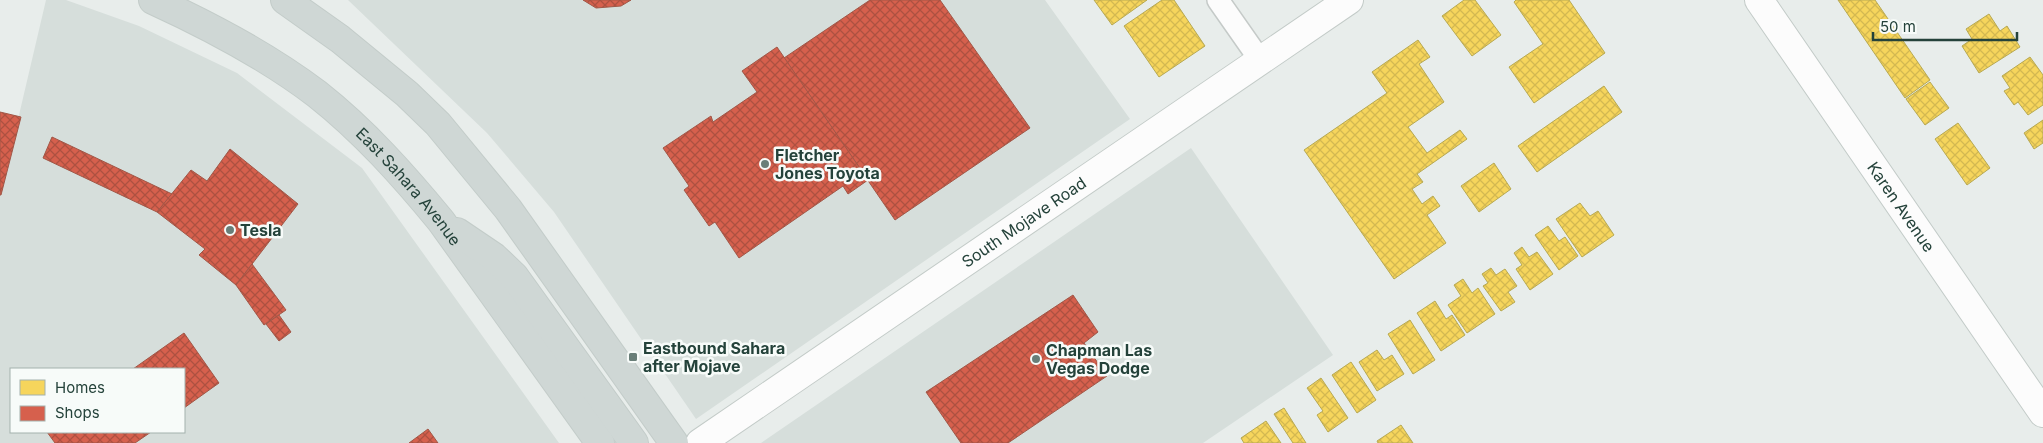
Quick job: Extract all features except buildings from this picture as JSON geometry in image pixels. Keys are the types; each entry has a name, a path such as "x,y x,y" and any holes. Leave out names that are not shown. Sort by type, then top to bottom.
{"main road":[{"name":"East Sahara Avenue","path":"153,0 206,24 313,92 368,138 442,221 600,443"},
{"path":"285,0 340,38 438,124 512,216 674,443"},
{"path":"306,0 340,38"},
{"path":"442,221 494,257 514,276 634,443"}],"street":[{"path":"1218,0 1260,60"},
{"name":"South Mojave Road","path":"700,443 1349,0"},
{"name":"Karen Avenue","path":"1759,0 2043,413"}],"shaded area":[{"path":"46,0 66,0 139,26 237,73 362,168 559,443 0,443 0,196"},
{"path":"348,0 1045,0 1130,119 696,419 554,212 487,133"},
{"path":"1191,148 1333,355 1203,443 761,443"}],"place":[{"name":"Fletcher Jones Toyota","path":"765,164"},
{"name":"Tesla","path":"230,230"},
{"name":"Eastbound Sahara after Mojave","path":"633,357"},
{"name":"Chapman Las Vegas Dodge","path":"1036,359"}]}
